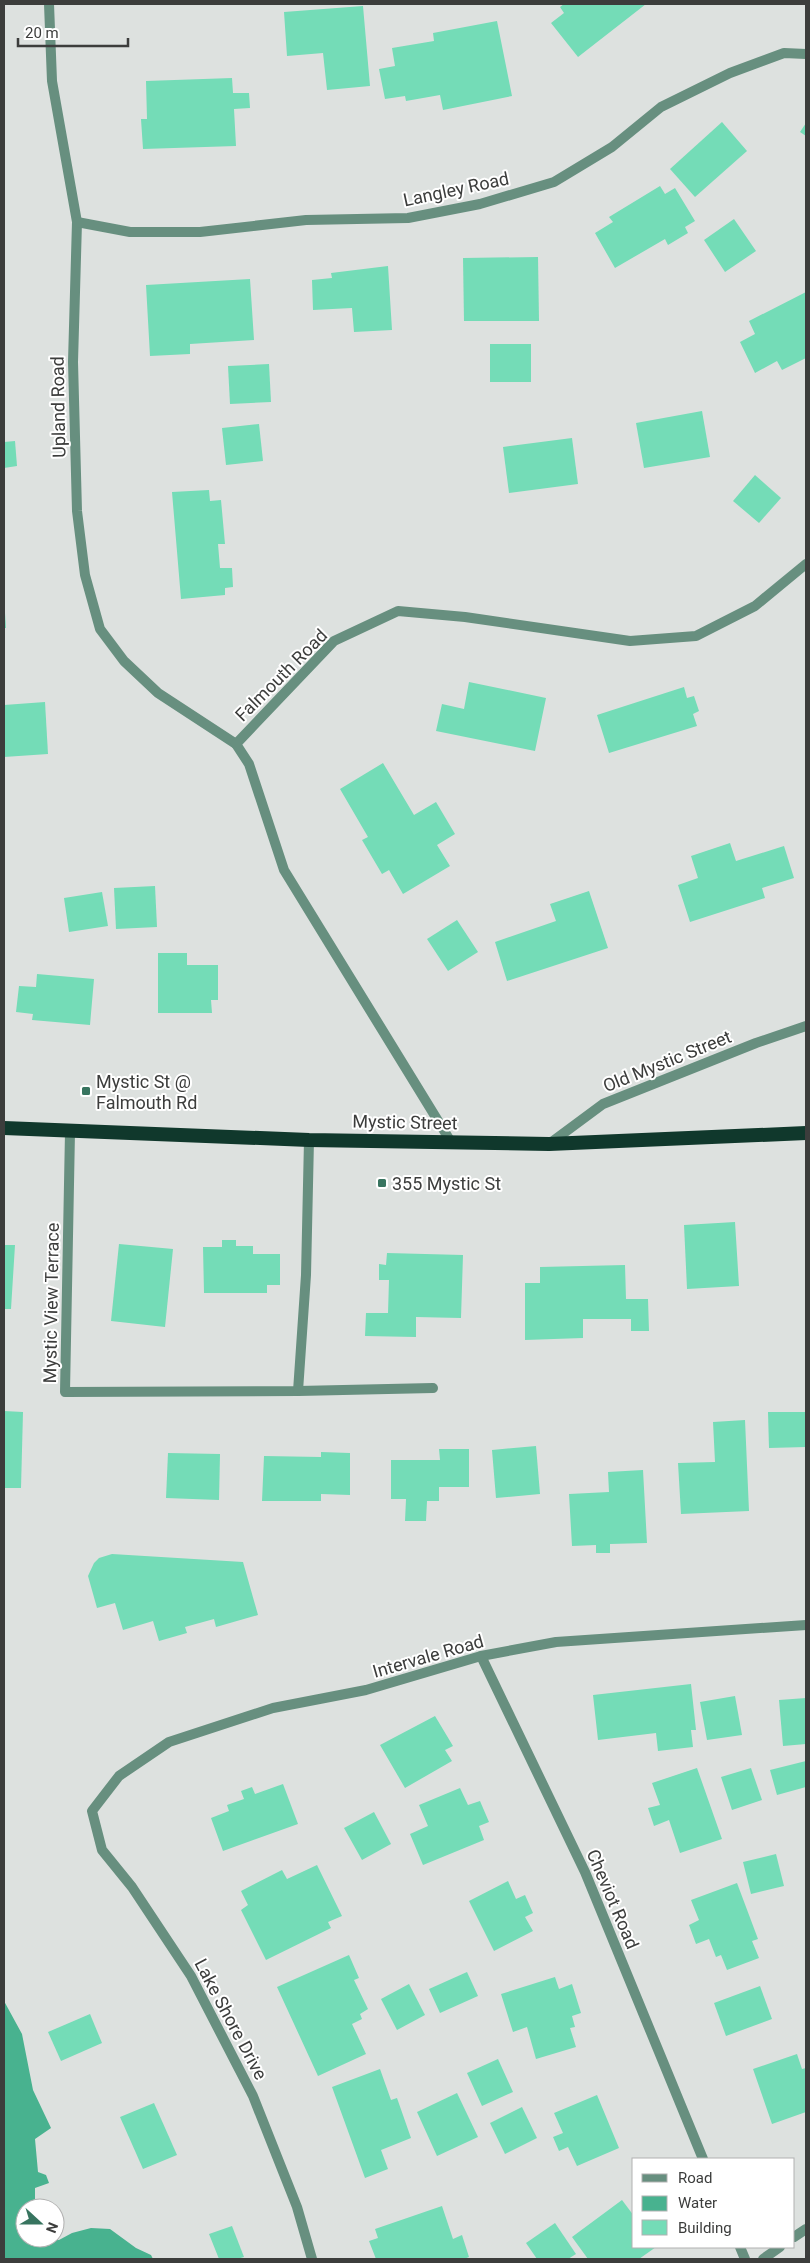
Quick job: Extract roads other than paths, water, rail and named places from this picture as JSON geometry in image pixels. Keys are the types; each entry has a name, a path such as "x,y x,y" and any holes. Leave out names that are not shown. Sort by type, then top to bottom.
{"highway":[{"name":"Mystic Street","path":"4,1128 309,1140 549,1144 806,1133"}],"street":[{"name":"Upland Road","path":"49,4 52,81 77,222 73,362 77,510 85,575 100,629 124,661 158,693 236,744"},
{"name":"Langley Road","path":"77,222 130,232 200,232 306,220 408,218 480,204 554,182 612,147 661,107 730,73 784,53 806,54"},
{"name":"Falmouth Road","path":"451,1142 284,870 249,764 236,744 334,641 398,611 465,617 630,641 696,636 755,606 806,564"},
{"name":"Old Mystic Street","path":"549,1144 603,1104 756,1043 806,1026"},
{"name":"Mystic View Terrace","path":"70,1132 65,1392 433,1388"},
{"path":"298,1390 306,1275 309,1140"},
{"name":"Intervale Road","path":"92,1810 119,1776 169,1742 273,1708 366,1690 481,1656 556,1642 806,1625"},
{"name":"Cheviot Road","path":"481,1656 585,1872 703,2158"},
{"name":"Lake Shore Drive","path":"92,1810 102,1850 132,1887 191,1976 253,2096 297,2206 312,2259"},
{"path":"795,2236 806,2228"},
{"path":"763,2259 779,2248"}],"water":[{"path":"4,2001 22,2034 33,2090 51,2128 35,2139 38,2172 46,2175 49,2183 35,2188 35,2198 15,2198 15,2248 65,2248 65,2237 72,2233 91,2228 110,2229 136,2248 151,2255 153,2259 4,2259"}],"place":[{"name":"Mystic St @ Falmouth Rd","path":"86,1091"},
{"name":"355 Mystic St","path":"382,1183"}]}
